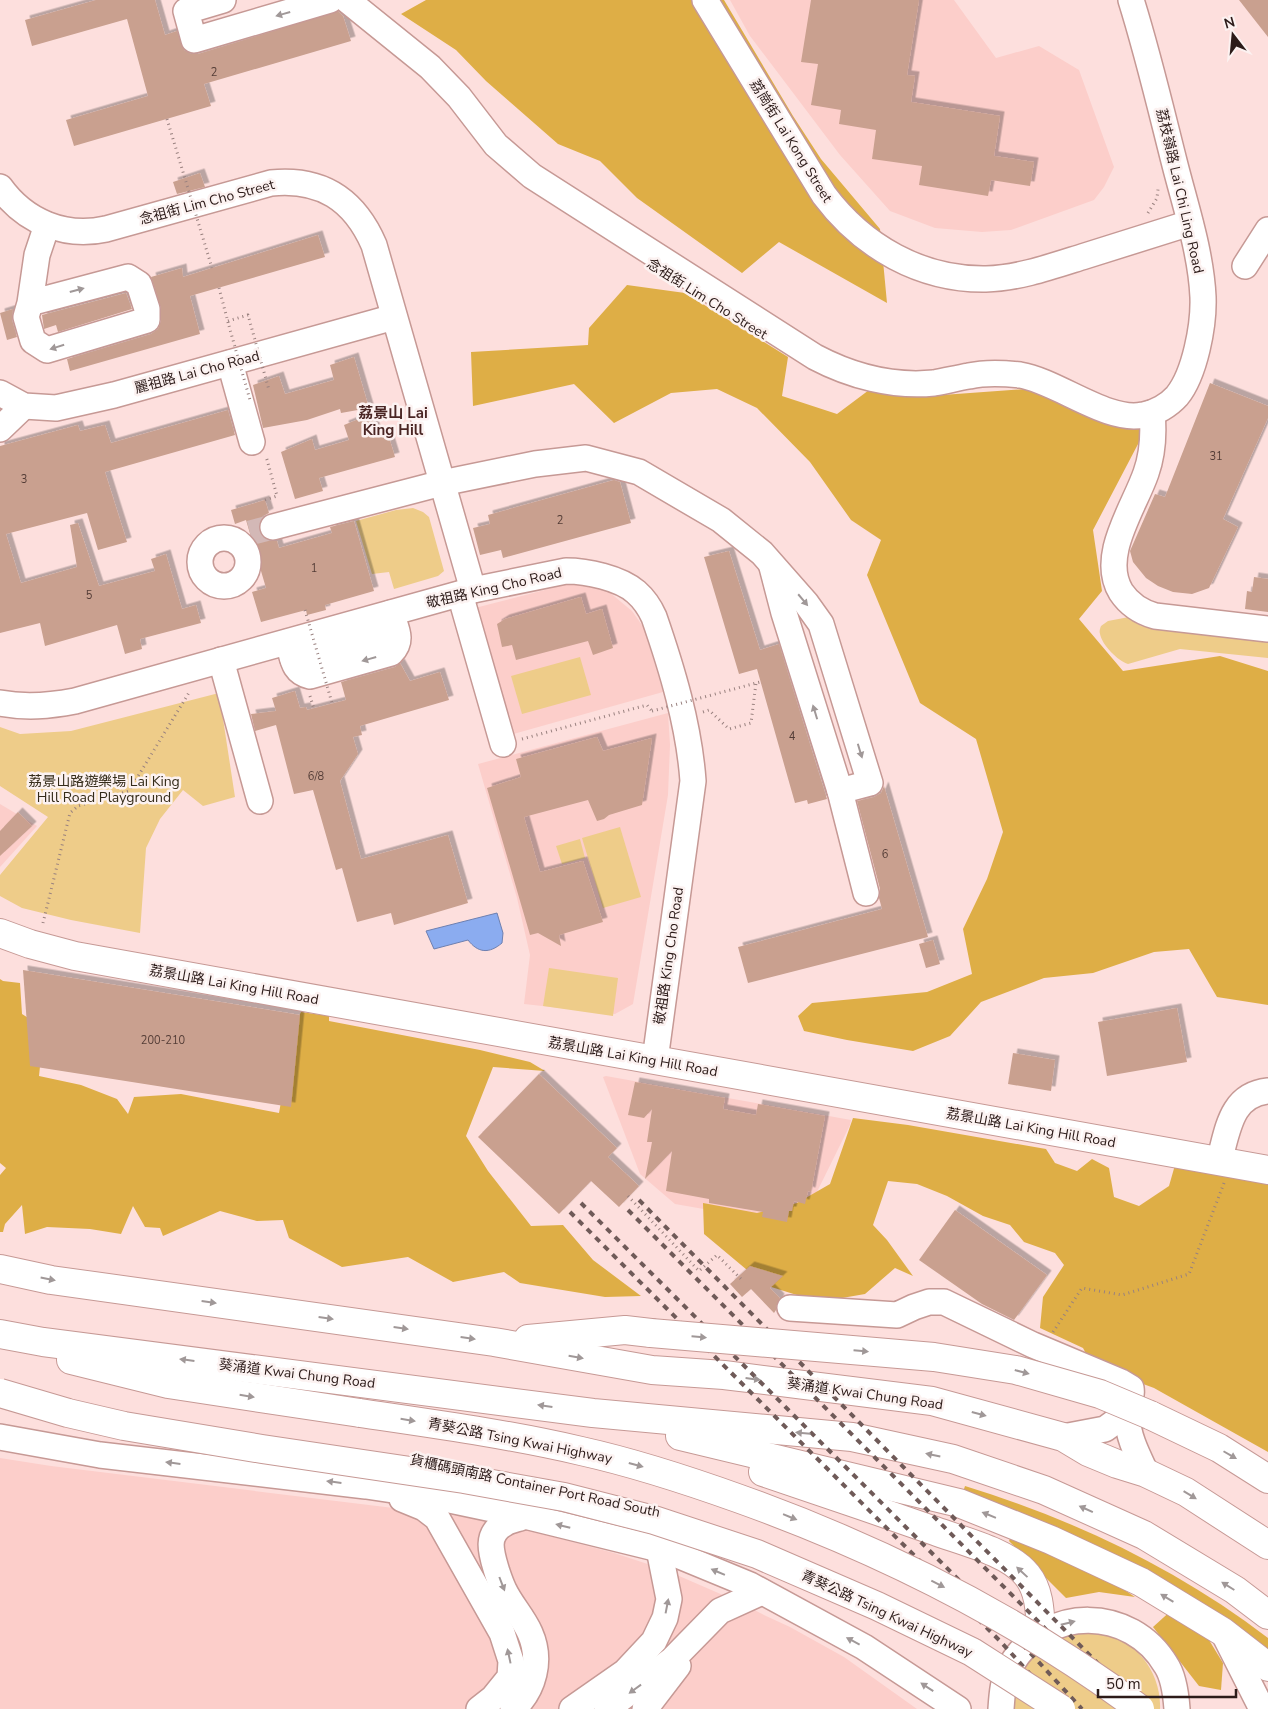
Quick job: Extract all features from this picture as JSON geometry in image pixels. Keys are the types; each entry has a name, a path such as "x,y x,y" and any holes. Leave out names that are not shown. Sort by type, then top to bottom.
{"main road":[{"name":"荔景山路 Lai King Hill Road","path":"0,933 30,944 76,956 655,1060 1221,1172 1268,1170"},
{"name":"葵涌道 Kwai Chung Road","path":"0,1269 51,1280 494,1342 652,1370 724,1375 932,1402 1063,1437 1088,1452 1146,1473 1186,1492 1268,1545"},
{"name":"葵涌道 Kwai Chung Road","path":"494,1342 625,1330 934,1357 1016,1370 1100,1394 1150,1415 1212,1445 1268,1479"},
{"name":"葵涌道 Kwai Chung Road","path":"0,1335 594,1413 852,1438 953,1459 1044,1490 1144,1535 1235,1590 1268,1615"},
{"name":"青葵公路 Tsing Kwai Highway","path":"0,1335 54,1356 168,1384 475,1431 582,1450 670,1474 772,1510 901,1565 1018,1627 1100,1680 1140,1709"},
{"name":"青葵公路 Tsing Kwai Highway","path":"0,1393 68,1413 124,1426 482,1482 564,1497 654,1520 757,1554 877,1606 972,1652 1061,1709"},
{"name":"葵涌道 Kwai Chung Road","path":"594,1413 632,1425 959,1503 1050,1540 1141,1582 1224,1632 1268,1667"},
{"path":"632,1425 690,1448 863,1505 1009,1560 1026,1574 1035,1588 1041,1633"}],"street":[{"path":"223,0 186,11 194,40 330,0"},
{"name":"念祖街 Lim Cho Street","path":"347,0 435,72 459,97 496,145 532,176 797,347 829,365 860,375 907,384 935,383 997,373 1025,376 1046,382 1113,412 1134,417 1152,413"},
{"name":"荔崗街 Lai Kong Street","path":"704,0 824,195 857,231 870,242 897,258 931,272 952,276 1003,277 1048,268 1190,223"},
{"name":"荔枝嶺路 Lai Chi Ling Road","path":"1131,0 1190,223 1202,285 1202,314 1194,358 1183,386 1169,403 1152,413"},
{"name":"念祖街 Lim Cho Street","path":"0,187 20,210 47,225 72,231 95,232 271,183 297,182 322,188 344,202 361,220 374,246 442,483 503,744"},
{"path":"30,303 37,256 47,225"},
{"path":"1245,266 1268,230"},
{"name":"麗祖路 Lai Cho Road","path":"0,394 24,406 56,408 114,395 394,317"},
{"path":"230,363 259,448"},
{"path":"0,429 24,406"},
{"path":"1152,413 1153,440 1149,463 1114,553 1114,571 1119,589 1129,602 1146,613 1155,616 1268,629"},
{"path":"251,533 442,483 535,464 586,458 639,472 721,520 762,553 771,563 784,613 840,792 866,894"},
{"name":"敬祖路 King Cho Road","path":"0,703 19,707 53,706 222,660 291,650 394,621 466,592 566,571 582,571 620,583 635,591 650,608 654,617 674,682 689,744 693,781 655,1060"},
{"path":"291,650 296,668 302,674 310,676 391,654 397,647 399,639 394,621"},
{"path":"222,660 260,801"},
{"path":"1221,1172 1233,1116 1240,1103 1248,1097 1268,1092"},
{"path":"790,1308 896,1316 929,1302 944,1302 1007,1333 1122,1382 1131,1388 1132,1396 1127,1413 1134,1448 1146,1473"},
{"name":"貨櫃碼頭南路 Container Port Road South","path":"0,1393 105,1420 422,1461 508,1478 678,1517 782,1558 884,1608 921,1633 976,1659 997,1665 1011,1666"},
{"path":"1063,1437 1105,1429 1127,1413"},
{"path":"0,1437 100,1455 366,1486 426,1496 526,1516 659,1549 750,1585 864,1647 958,1709"},
{"path":"366,1486 417,1505 437,1518 502,1633 511,1661 510,1677 493,1698 479,1709"},
{"path":"463,1563 490,1544 496,1531 503,1524 526,1516"},
{"path":"490,1544 503,1589 530,1632 535,1646 535,1663 531,1686 523,1700 513,1709"},
{"path":"572,1709 625,1672 654,1641 665,1618 669,1599 659,1549"},
{"path":"607,1709 672,1660 720,1611 762,1592"},
{"path":"1001,1709 1002,1689 1011,1666 1024,1648 1041,1633 1068,1622 1097,1620 1125,1627 1149,1643 1167,1666 1176,1693 1176,1709"},
{"path":"1224,1632 1262,1709"},
{"path":"638,1709 653,1700 676,1671 697,1634"}],"path":[{"path":"167,119 212,268"},
{"name":"念祖街 Lim Cho Street","path":"190,197 199,194"},
{"path":"190,219 199,217"},
{"path":"219,288 250,400"},
{"path":"228,321 248,315 269,390"},
{"path":"259,448 277,496 265,500"},
{"path":"305,610 332,703"},
{"path":"503,744 647,705 652,711 758,683 751,723 729,729 709,710"},
{"path":"43,923 70,813 78,806 129,791 192,688"},
{"path":"311,698 314,709"},
{"path":"1082,1288 1122,1295 1189,1274 1221,1172"},
{"path":"628,1196 699,1271 717,1255 741,1279"}],"shaded area":[{"path":"426,0 724,0 793,116 821,159 880,229 887,303 779,242 742,273 637,198 600,161 558,144 486,81 456,50 401,14"},
{"path":"730,0 954,0 996,58 1039,46 1079,70 1114,167 1104,187 1094,200 1011,230 982,232 935,228 890,211 840,155 750,36"},
{"path":"627,285 685,293 788,357 782,396 837,414 869,390 915,397 1039,388 1148,425 1093,530 1102,591 1079,619 1123,671 1220,656 1268,671 1268,1005 1217,997 1189,949 1154,952 1093,973 1044,978 981,1002 950,1036 913,1051 804,1031 798,1016 812,1003 927,992 972,974 963,929 987,879 1003,832 976,739 920,703 867,575 881,540 851,520 810,462 757,408 717,389 671,393 614,423 574,384 473,406 471,352 588,345 589,328"},
{"path":"568,584 603,587 632,611 644,628 663,692 506,736 471,609"},
{"path":"668,713 670,745 668,795 633,1004 615,1014 524,1004 530,955 517,898 478,764"},
{"path":"0,804 37,826 0,867"},
{"path":"0,979 20,983 22,1014 44,1028 39,1076 81,1085 117,1099 128,1114 134,1097 181,1094 279,1113 295,1024 301,1012 329,1016 329,1021 480,1050 530,1062 545,1071 493,1067 466,1136 488,1171 531,1226 563,1225 593,1260 641,1296 605,1297 520,1283 504,1272 453,1282 408,1257 342,1267 289,1238 283,1220 257,1221 220,1211 163,1236 160,1228 145,1227 133,1206 121,1234 90,1229 47,1227 25,1234 22,1205 5,1224 3,1232 0,1232 0,1175 6,1168 0,1163"},
{"path":"603,1077 851,1120 806,1214 790,1224 675,1204 640,1174"},
{"path":"853,1118 908,1125 1046,1149 1055,1163 1077,1171 1092,1159 1109,1168 1114,1197 1139,1206 1169,1186 1177,1158 1250,1152 1268,1158 1268,1452 1154,1388 1092,1365 1083,1348 1040,1328 1043,1297 1064,1265 1055,1253 1024,1242 1010,1225 983,1216 947,1196 917,1184 888,1181 873,1225 887,1240 913,1276 895,1268 865,1294 819,1302 765,1285 704,1234 703,1203 757,1213 797,1203 830,1184"},
{"path":"0,1458 51,1466 459,1516 503,1524 614,1553 663,1569 739,1602 790,1627 844,1657 917,1709 0,1709"},
{"path":"965,1486 1005,1499 1085,1530 1161,1568 1234,1613 1268,1638 1268,1655 962,1495"},
{"path":"1018,1519 1135,1597 1099,1592 1066,1598 1009,1541"},
{"path":"1184,1599 1223,1663 1221,1690 1199,1686 1153,1627"}],"green space":[{"path":"413,508 429,517 444,571 438,576 394,589 389,572 372,574 356,521 396,510"},
{"path":"1129,617 1141,626 1268,642 1268,658 1180,649 1128,664 1120,660 1107,648 1101,638 1100,631 1101,626 1108,621"},
{"path":"580,657 591,695 522,714 511,676"},
{"name":"荔景山路遊樂場 Lai King Hill Road Playground","path":"219,693 235,797 203,806 183,790 160,819 146,848 140,933 71,920 22,908 0,896 0,875 48,817 0,786 0,727 20,734 71,731"},
{"path":"620,827 641,897 603,908 582,838"},
{"path":"580,839 585,858 562,864 556,846"},
{"path":"549,968 618,978 613,1016 543,1006"},
{"path":"1075,1632 1095,1632 1111,1635 1124,1641 1134,1649 1151,1670 1156,1682 1160,1709 1012,1709 1017,1679 1028,1659 1042,1647"}],"water":[{"path":"497,913 503,933 502,943 493,949 480,950 468,940 434,949 426,931"}],"building":[{"path":"96,0 155,0 165,35 177,31 184,50 191,54 198,54 338,11 343,16 351,41 204,84 211,106 74,146 66,120 148,96 127,19 32,46 25,20"},
{"path":"811,0 919,0 907,75 915,76 911,102 1000,116 994,156 1034,162 1030,186 991,180 988,196 919,185 922,166 872,159 876,130 839,124 841,110 811,105 818,64 801,62"},
{"path":"1239,0 1268,0 1268,37"},
{"path":"200,173 205,187 177,194 173,182"},
{"path":"318,235 325,257 190,296 200,334 70,371 67,359 151,334 158,329 161,320 161,309 151,277 182,268 183,277"},
{"path":"126,293 132,309 58,332 56,325 44,329 42,315"},
{"path":"13,309 12,320 17,337 7,340 0,313"},
{"path":"354,357 369,408 341,413 340,409 307,420 263,428 253,385 279,376 285,394 334,380 330,365"},
{"path":"1210,383 1268,406 1268,418 1223,519 1238,527 1209,588 1192,594 1173,592 1158,586 1146,578 1133,562 1130,551 1155,494 1165,497"},
{"path":"228,410 235,435 105,472 127,542 98,550 87,513 6,534 21,583 77,567 70,525 78,523 99,586 155,571 151,559 166,554 182,609 196,605 201,623 140,639 142,649 125,654 117,625 45,646 40,623 0,633 0,446 78,425 80,431 105,425 111,443"},
{"path":"371,414 378,437 388,434 395,457 319,478 323,491 295,499 281,452 312,439 315,450 349,440 344,425"},
{"path":"614,480 620,482 631,523 503,558 501,550 480,555 473,528 490,524 488,515"},
{"path":"265,500 269,513 263,516 259,523 259,531 262,537 269,541 277,541 279,548 332,533 330,527 354,521 374,591 325,605 326,610 307,615 306,610 261,622 252,592 266,588 246,520 235,524 231,510"},
{"path":"729,551 760,650 779,644 827,799 808,804 807,800 795,803 757,669 739,674 704,557"},
{"path":"1254,577 1268,579 1268,612 1245,609 1247,591 1252,592"},
{"path":"581,597 586,614 602,609 613,648 593,655 588,641 516,660 512,645 502,647 497,624 505,619"},
{"path":"400,663 410,681 440,672 449,700 360,726 362,735 353,737 358,754 340,781 361,859 448,835 468,903 394,925 391,913 357,922 342,868 336,870 313,790 294,794 276,725 255,731 251,714 276,711 272,698 295,691 300,708 306,707 307,710 346,700 341,682 395,667"},
{"path":"597,737 603,751 652,738 642,805 609,815 597,821 588,800 524,817 540,872 583,861 603,922 559,935 561,946 538,933 530,935 487,788 521,777 516,759"},
{"path":"884,786 928,937 748,983 738,947 882,909 879,898 880,889 857,801 874,797 881,793"},
{"path":"18,812 32,826 0,856 0,831"},
{"path":"933,940 940,964 926,968 919,944"},
{"path":"23,970 300,1015 291,1107 30,1066"},
{"path":"1177,1008 1187,1062 1107,1076 1098,1022"},
{"path":"1013,1053 1055,1060 1051,1091 1008,1084"},
{"path":"539,1074 617,1148 608,1157 639,1186 619,1207 591,1181 559,1214 478,1137"},
{"path":"635,1082 725,1098 723,1109 756,1115 758,1104 825,1116 811,1192 808,1191 805,1204 794,1201 792,1211 789,1211 787,1222 762,1217 763,1212 709,1203 709,1199 666,1191 672,1151 645,1179 652,1142 647,1142 652,1109 644,1118 628,1115"},
{"path":"955,1210 1047,1275 1014,1320 982,1304 919,1260"},
{"path":"750,1266 783,1276 770,1288 780,1298 774,1313 751,1289 742,1297 730,1284"}],"tunnel":[{"path":"250,533 273,527"}],"railway":[{"path":"639,1200 1143,1709"},
{"path":"581,1203 1011,1632 1082,1709"},
{"path":"628,1210 1032,1615 1123,1709"},
{"path":"570,1212 1001,1642 1062,1709"}],"district":[{"name":"荔景山 Lai King Hill","path":"393,422"}]}
